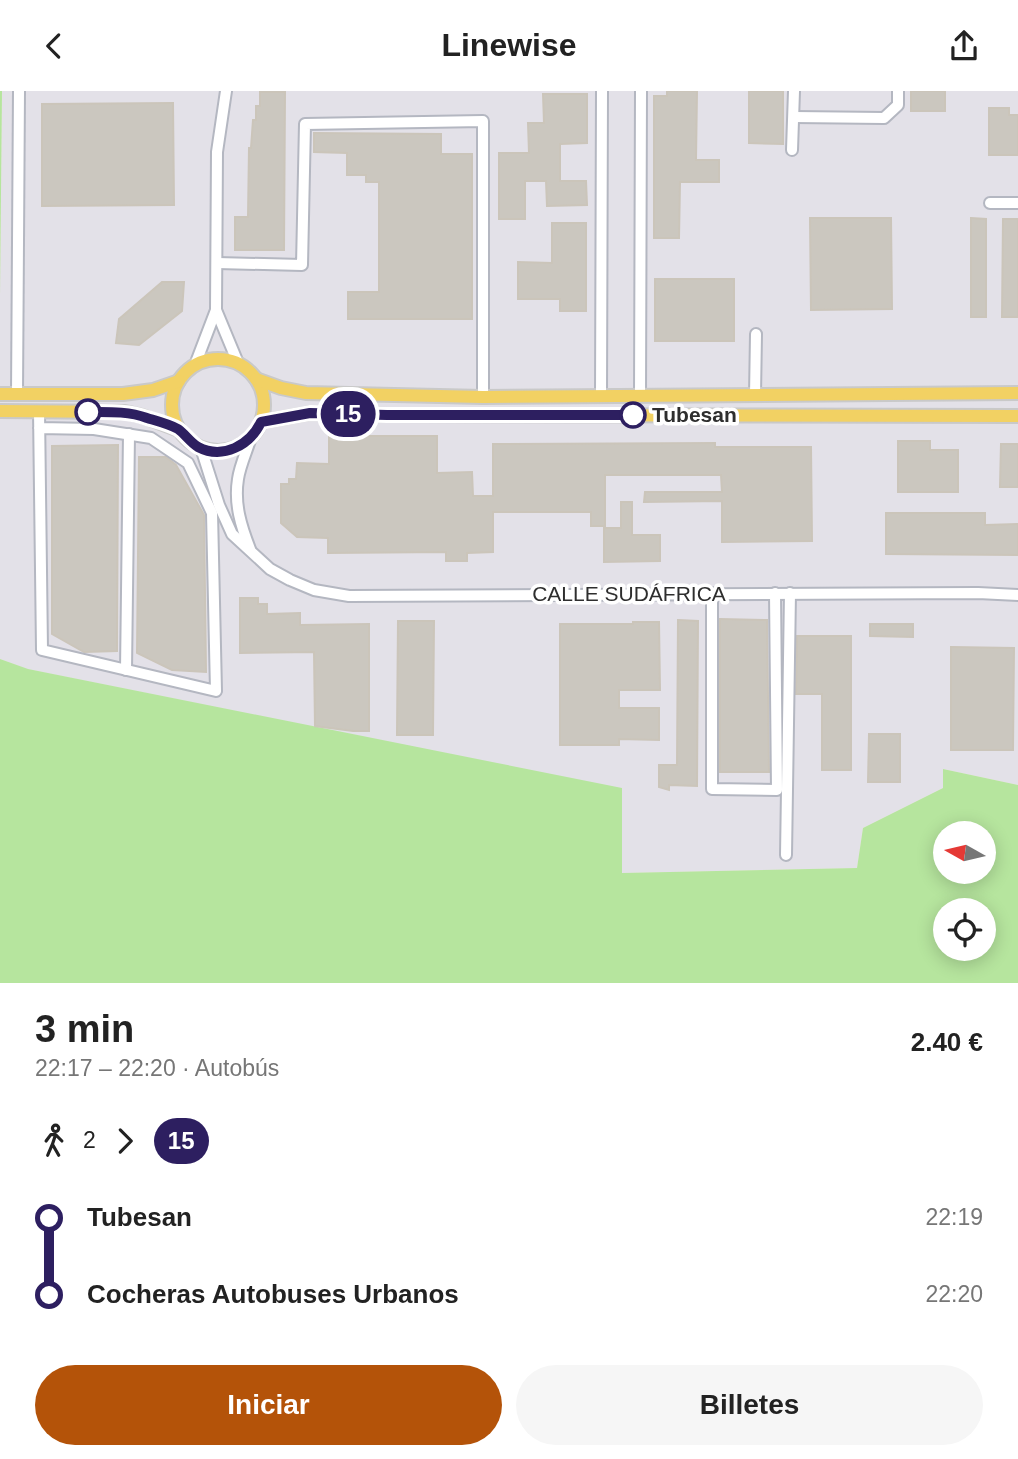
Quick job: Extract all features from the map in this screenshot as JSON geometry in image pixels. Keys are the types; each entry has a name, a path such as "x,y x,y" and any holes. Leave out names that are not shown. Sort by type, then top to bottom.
{"main road":[{"path":"216,359 238,363 256,379 262,393 264,407 261,422 241,446 214,451 201,448 188,441 179,430 174,418 173,392 186,372 195,365 216,359"},
{"path":"256,379 306,393 483,397 1018,393"},
{"path":"0,394 123,394 153,390 179,381"},
{"path":"0,411 125,412 179,430"},
{"path":"261,422 310,413 1018,416"}],"street":[{"path":"17,394 19,91"},
{"path":"195,365 216,310 217,152 226,91"},
{"path":"601,396 602,91"},
{"path":"640,396 641,91"},
{"path":"792,150 794,91"},
{"path":"794,117 884,118 898,105 898,91"},
{"path":"217,263 302,265 305,124 483,121 483,397"},
{"path":"990,203 1018,203"},
{"path":"216,310 238,363"},
{"path":"755,395 756,334"},
{"path":"39,411 42,650 216,691 212,513 188,463 151,438 94,429 40,428"},
{"path":"126,670 129,434"},
{"path":"251,437 238,477 237,499 239,520 251,552"},
{"name":"CALLE SUDÁFRICA","path":"201,448 219,505 232,534 270,569 314,590 349,596 712,593 1018,595"},
{"path":"712,593 712,789 777,790 775,593"},
{"path":"786,855 790,593"}],"shaded area":[{"path":"2,91 1018,91 1018,785 943,769 943,788 863,828 857,868 622,873 622,789 27,669 0,659"}],"green space":[{"path":"0,91 2,91 0,296"},
{"path":"0,659 28,669 622,788 622,873 857,868 863,828 943,788 943,769 1018,785 1018,983 0,983"}],"building":[{"path":"667,91 697,91 696,160 719,160 719,182 680,182 679,238 654,238 654,96 667,96"},
{"path":"749,91 783,91 783,144 749,143"},
{"path":"911,91 945,91 945,111 911,111"},
{"path":"260,92 285,92 284,250 235,250 235,217 248,217 249,148 253,120 256,120 256,106 260,106"},
{"path":"543,94 587,94 587,143 560,144 560,181 586,181 587,205 547,206 546,181 525,181 525,219 499,219 499,153 529,153 528,123 544,123"},
{"path":"173,103 174,205 42,206 42,104"},
{"path":"989,108 1009,108 1009,115 1018,115 1018,155 989,155"},
{"path":"314,133 441,134 441,154 472,154 472,319 348,319 348,292 379,292 379,182 366,182 366,175 347,175 347,153 314,152"},
{"path":"810,218 891,218 892,309 811,310"},
{"path":"971,218 986,219 986,317 971,317"},
{"path":"1003,219 1018,219 1018,317 1002,317"},
{"path":"552,223 586,223 586,311 560,311 560,299 518,299 518,262 552,263"},
{"path":"655,279 734,279 734,341 655,341"},
{"path":"162,282 184,282 182,311 139,345 116,343 119,319"},
{"path":"329,436 437,436 437,473 472,472 473,496 493,496 493,444 715,443 715,447 811,447 812,541 722,542 722,501 644,502 645,492 722,492 721,475 605,475 605,526 591,526 591,512 493,512 493,552 467,553 467,561 446,561 446,552 328,553 328,538 297,537 281,523 281,484 289,484 289,479 296,479 297,463 329,464"},
{"path":"898,441 930,441 930,450 958,450 958,492 898,492"},
{"path":"1001,444 1018,444 1018,487 1000,487"},
{"path":"118,445 117,651 84,652 52,634 52,446"},
{"path":"139,457 166,457 176,465 204,515 206,672 172,670 137,653"},
{"path":"621,502 632,502 632,535 660,535 660,561 604,562 604,528 621,528"},
{"path":"886,513 985,513 985,525 1018,524 1018,555 886,554"},
{"path":"240,598 258,598 258,604 267,604 267,614 300,613 300,625 369,624 369,731 315,726 314,652 240,653"},
{"path":"720,619 767,620 769,772 720,772"},
{"path":"678,620 698,621 697,786 669,785 669,790 659,787 659,765 677,765"},
{"path":"398,621 434,621 433,735 397,735"},
{"path":"659,622 660,690 619,690 619,708 659,708 659,740 619,739 619,745 560,745 560,624"},
{"path":"870,624 913,624 913,637 870,636"},
{"path":"797,636 851,636 851,770 822,770 822,694 796,694"},
{"path":"951,647 1014,648 1013,750 951,750"},
{"path":"869,734 900,734 900,782 868,782"}],"bus line":[{"name":"15","path":"88,412 125,412 142,416 179,430 188,441 214,451 241,446 261,422 310,413 633,415"}],"place":[{"name":"Tubesan","path":"633,415"}]}
